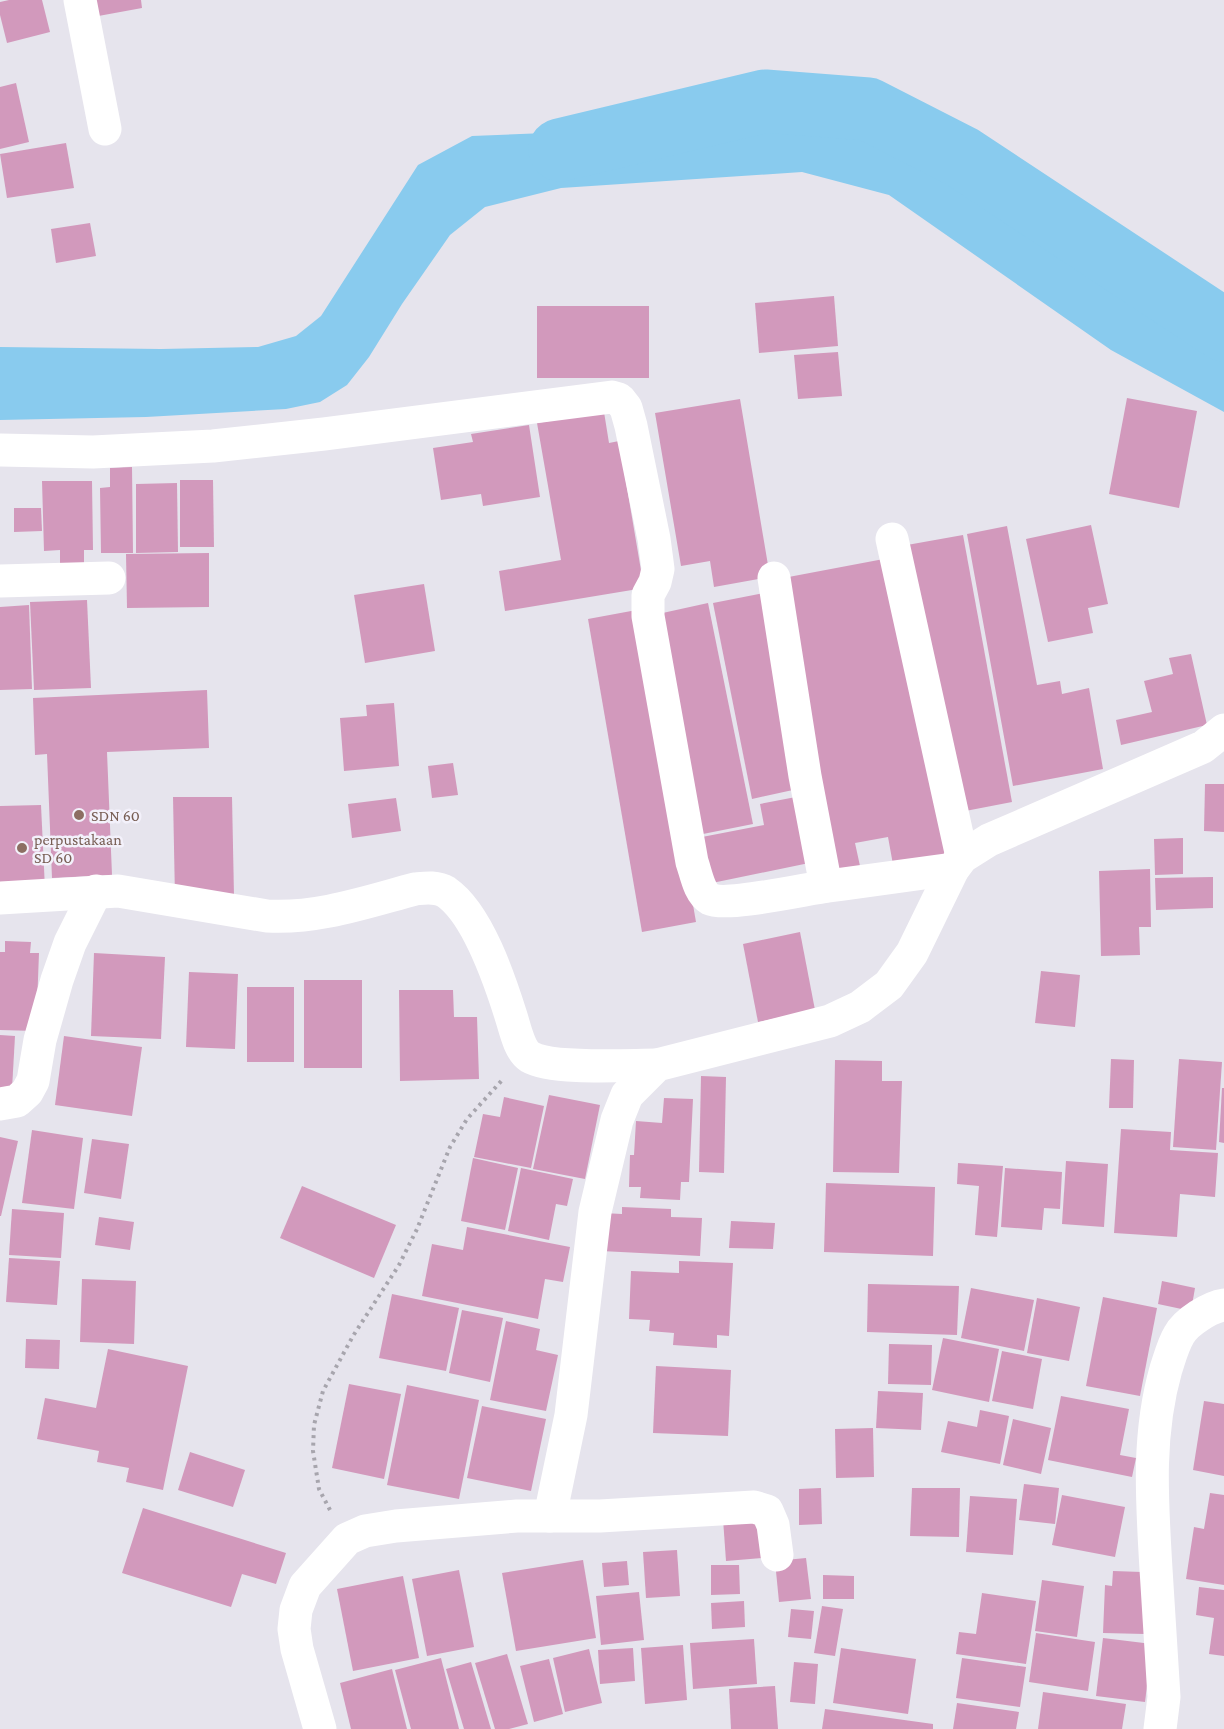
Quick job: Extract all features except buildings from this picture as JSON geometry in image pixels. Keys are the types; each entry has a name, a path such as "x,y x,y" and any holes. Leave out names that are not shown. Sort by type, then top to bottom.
{"street":[{"path":"80,0 105,129"},
{"path":"0,450 93,452 213,446 612,397 619,399 626,408 631,426 654,539 658,569 655,582 648,595 648,616 692,862 701,889 707,898 717,901 757,898 957,863 989,840 1203,747 1224,730"},
{"path":"0,898 118,891 267,916 286,917 321,914 415,889 430,887 445,891 465,913 482,939 501,985 518,1039 527,1056 542,1063 657,1065 830,1021 860,1007 889,985 912,953 957,863 892,539"},
{"path":"0,581 108,578"},
{"path":"774,578 805,776 826,886"},
{"path":"0,1104 17,1101 27,1092 33,1081 40,1040 57,980 70,943 96,891"},
{"path":"550,1515 571,1415 595,1212 617,1120 627,1095 657,1065"},
{"path":"1160,1729 1164,1697 1150,1486 1155,1422 1160,1390 1180,1332 1193,1321 1224,1305"},
{"path":"320,1729 297,1649 294,1629 296,1610 305,1586 347,1539 365,1532 396,1526 517,1516 643,1515 754,1507 767,1511 773,1525 777,1556"}],"path":[{"path":"347,1539 319,1489 314,1451 314,1425 323,1391 352,1336 399,1265 417,1229 450,1148 467,1119 527,1056"}],"water":[{"path":"847,121 874,133 1224,347 1224,412 1111,350 889,195 802,172 561,188 485,207 450,235 402,304 369,357 347,385 320,402 286,409 146,417 0,420 0,347 161,349 258,347 296,336 321,316 418,165 472,136"}],"waterway":[{"path":"560,150 765,101 868,109 962,157 1224,330"}],"place":[{"name":"SDN 60","path":"79,815"},
{"name":"perpustakaan SD 60","path":"22,848"}]}
